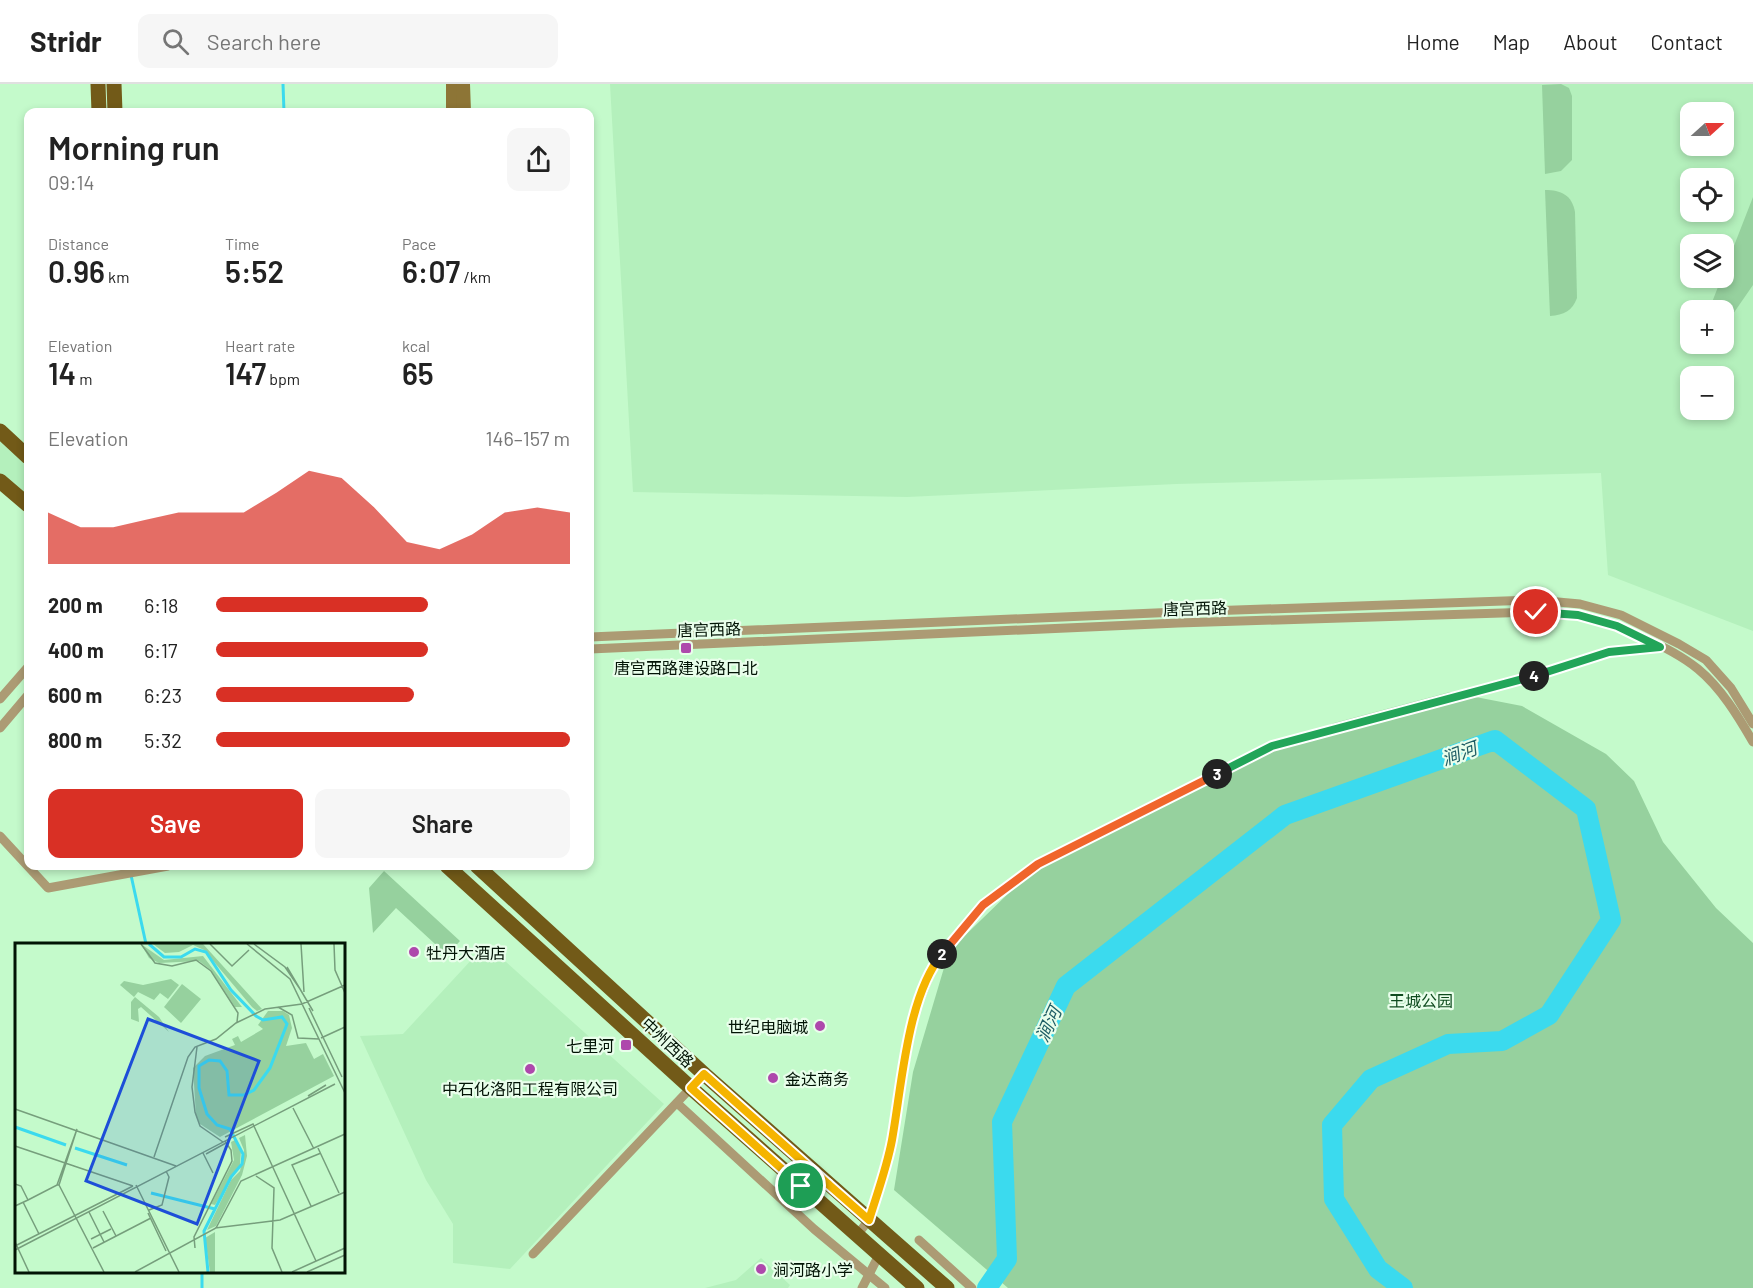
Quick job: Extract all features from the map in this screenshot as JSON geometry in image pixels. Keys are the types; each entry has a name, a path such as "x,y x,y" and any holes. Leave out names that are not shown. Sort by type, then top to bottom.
{"main road":[{"path":"98,84 99,108"},
{"path":"114,84 115,108"},
{"path":"0,431 24,453"},
{"path":"0,481 24,502"},
{"name":"中州西路","path":"452,870 691,1088 917,1288"},
{"name":"中州西路","path":"484,870 704,1074 947,1288"}],"street":[{"path":"453,84 453,108"},
{"path":"463,84 464,108"},
{"name":"唐宫西路","path":"594,637 1166,612 1536,600 1580,604 1621,615 1707,660 1731,688 1753,724"},
{"name":"唐宫西路","path":"594,649 1167,624 1536,612 1578,615 1607,623 1673,653 1698,669 1724,696 1753,742"},
{"path":"857,1235 869,1220 891,1144 913,1016 934,964 983,905 1038,864 1272,746 1513,682 1609,652 1660,647"},
{"path":"0,699 24,672"},
{"path":"0,728 24,700"},
{"path":"0,836 24,862"},
{"path":"31,870 48,888 104,879 141,870"},
{"path":"469,884 479,870"},
{"path":"533,1254 704,1074"},
{"path":"677,1103 814,1228 884,1286"},
{"path":"920,1240 972,1288"},
{"path":"862,1288 879,1255"}],"shaded area":[{"path":"610,84 1753,84 1753,631 1608,575 1601,473 1176,484 907,497 633,492"},
{"path":"0,433 24,454 24,498 0,477"},
{"path":"486,944 664,1104 510,1269 453,1263 453,1224 426,1180 360,1036 403,1034"},
{"name":"涧河路小学","path":"761,1258 790,1285 788,1288 705,1288 736,1280"}],"green space":[{"path":"1561,84 1569,88 1572,96 1572,160 1561,171 1545,174 1542,85"},
{"path":"1545,190 1565,195 1574,206 1575,212 1577,298 1567,312 1550,316"},
{"path":"1753,197 1753,285 1734,313 1734,300 1713,300 1718,288 1734,288 1734,246"},
{"name":"王城公园","path":"1450,692 1522,706 1606,754 1634,781 1663,842 1716,908 1753,943 1753,1288 1008,1288 894,1190 913,1072 949,951 1014,888 1071,846 1224,772 1334,723"},
{"path":"384,871 460,941 447,955 396,908 373,933 369,888"}],"waterway":[{"path":"283,84 284,108"},
{"name":"涧河","path":"987,1288 1007,1259 1002,1122 1066,986 1285,815 1495,740 1586,809 1611,920 1549,1015 1502,1041 1448,1044 1371,1079 1332,1125 1334,1199 1378,1269 1403,1288"},
{"path":"130,870 146,943"},
{"path":"202,1273 202,1288"}],"place":[{"name":"唐宫西路建设路口北","path":"686,648"},
{"name":"牡丹大酒店","path":"414,952"},
{"name":"世纪电脑城","path":"820,1026"},
{"name":"七里河","path":"626,1045"},
{"name":"中石化洛阳工程有限公司","path":"530,1069"},
{"name":"金达商务","path":"773,1078"},
{"name":"涧河路小学","path":"761,1269"}],"route":[{"path":"801,1186 691,1088 704,1074 869,1220 891,1144 913,1016 934,964 983,905 1038,864 1272,746 1513,682 1609,652 1660,647 1617,626 1578,615 1536,612"}]}
